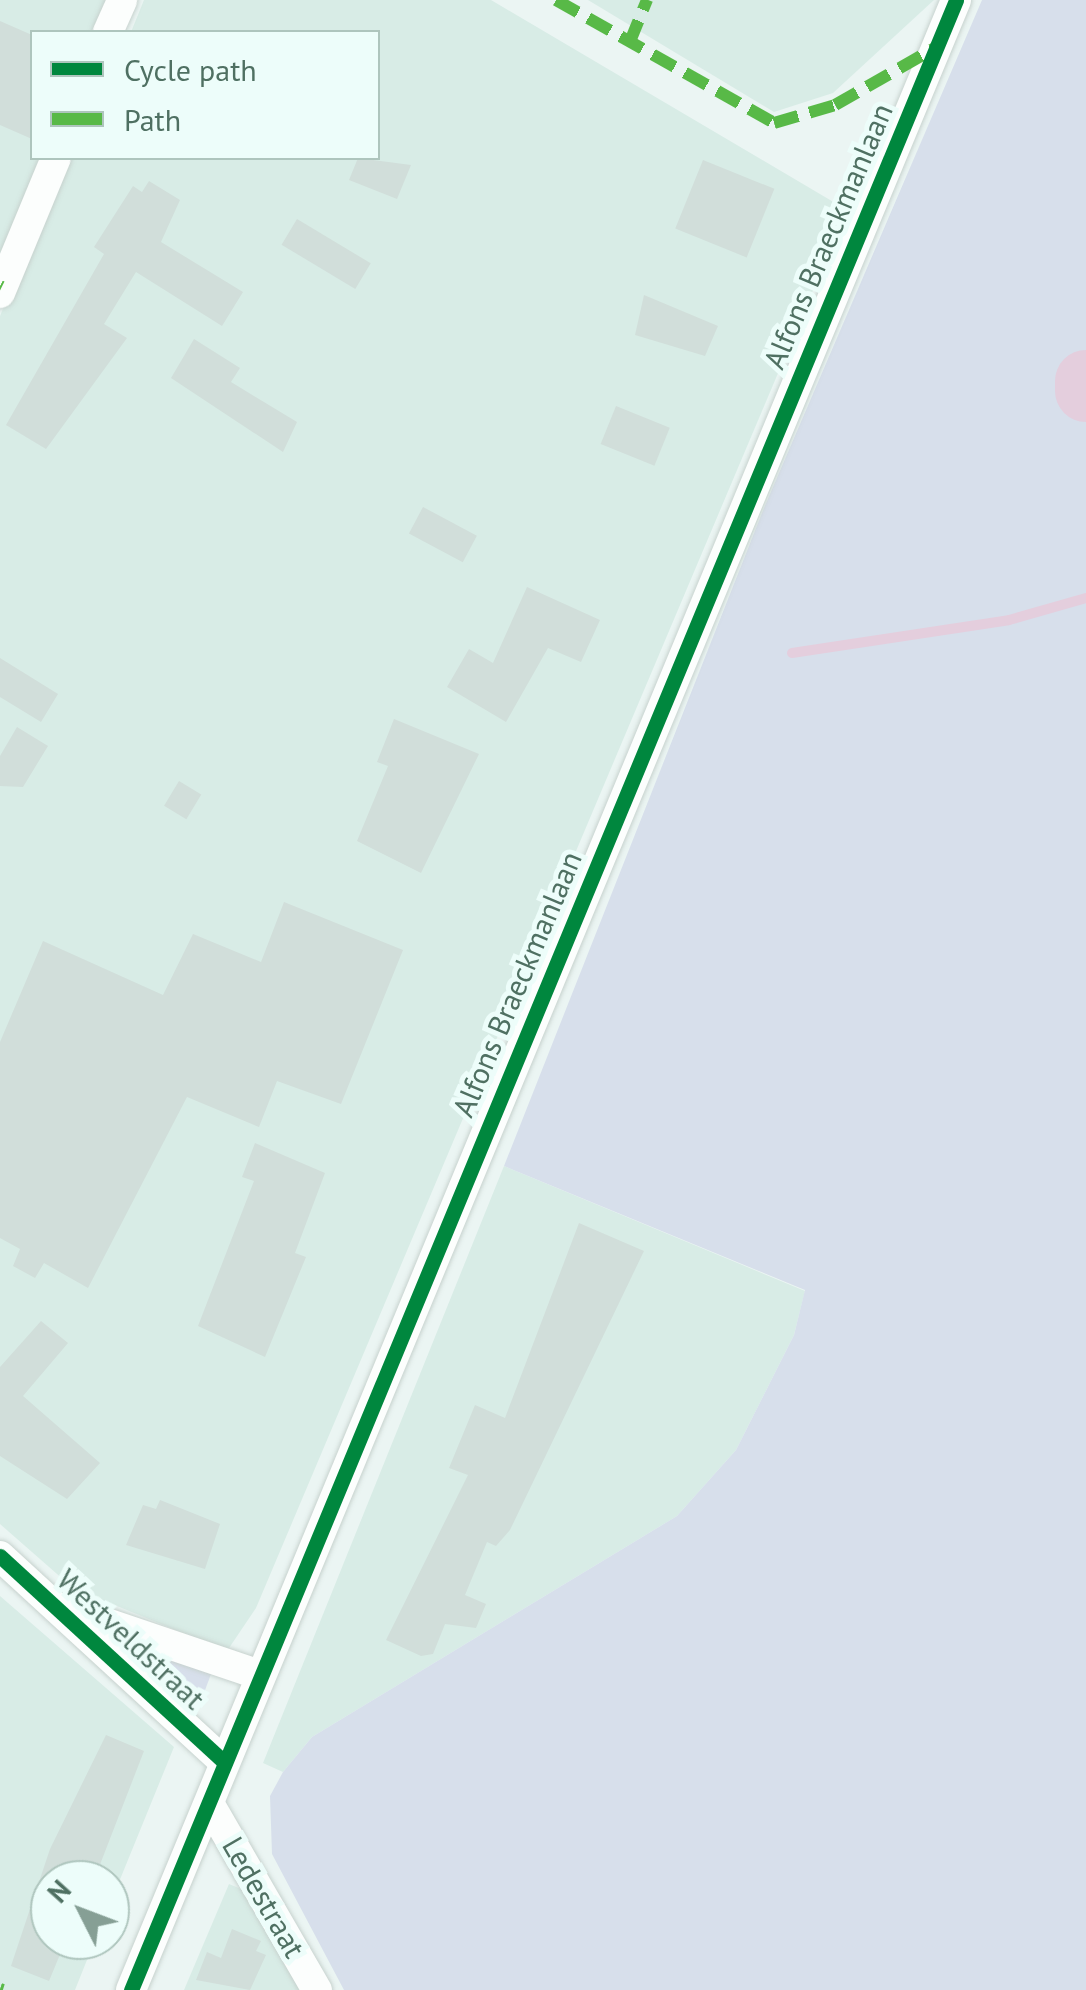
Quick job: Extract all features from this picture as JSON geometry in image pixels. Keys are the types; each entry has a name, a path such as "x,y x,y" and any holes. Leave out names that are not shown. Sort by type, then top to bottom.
{"street":[{"path":"109,30 122,0"},
{"name":"Alfons Braeckmanlaan","path":"131,1990 956,0"},
{"path":"1,289 55,160"},
{"name":"Westveldstraat","path":"0,1556 224,1762"},
{"name":"Westveldstraat","path":"55,1605 260,1675"},
{"name":"Ledestraat","path":"210,1804 317,1990"}],"shaded area":[{"path":"0,0 112,0 100,30 30,30 30,160 46,160 0,257"},
{"path":"144,0 491,0 847,210 256,1608 227,1651 73,1588 0,1524 0,316 64,160 380,160 380,30 132,30"},
{"path":"588,0 934,0 833,93 774,112"},
{"path":"982,0 1086,0 1086,1990 344,1990 272,1854 270,1796 283,1772 312,1737 677,1516 736,1450 794,1335 805,1290 504,1166 764,508"},
{"path":"504,1166 805,1291 794,1335 736,1450 677,1516 312,1737 283,1772 263,1763"},
{"path":"0,1596 174,1747 128,1860 30,1860 30,1960 87,1960 75,1990 0,1990"},
{"path":"108,1634 211,1674 197,1712 109,1645"},
{"path":"229,1884 260,1897 302,1990 184,1990"}],"building":[{"path":"0,21 30,34 30,138 0,125"},
{"path":"357,160 411,165 397,199 349,180"},
{"path":"703,160 774,189 747,257 675,229"},
{"path":"149,181 180,200 161,242 243,292 222,326 136,272 104,324 127,338 46,449 6,425 104,254 94,247 133,186 142,192"},
{"path":"297,219 371,263 355,289 282,245"},
{"path":"644,295 718,326 705,356 635,335"},
{"path":"194,339 240,368 231,382 297,422 283,452 171,378"},
{"path":"616,406 670,428 654,466 601,444"},
{"path":"423,507 477,536 463,562 409,533"},
{"path":"527,587 600,620 581,662 548,648 506,722 447,687 469,649 493,663"},
{"path":"0,658 58,694 41,722 0,697"},
{"path":"394,719 479,754 421,873 357,841 388,766 377,762"},
{"path":"17,727 48,746 23,787 0,786 0,756"},
{"path":"179,781 201,794 186,819 164,806"},
{"path":"284,902 403,950 341,1104 277,1081 259,1127 187,1097 88,1288 44,1263 35,1278 13,1266 20,1249 0,1238 0,1042 43,941 163,995 193,934 261,962"},
{"path":"255,1143 325,1173 295,1253 306,1257 265,1357 198,1326 254,1181 242,1177"},
{"path":"579,1223 644,1251 510,1530 496,1546 487,1542 465,1595 486,1604 476,1628 445,1624 433,1654 421,1656 386,1640 468,1475 449,1468 475,1405 505,1418"},
{"path":"41,1321 68,1343 23,1396 100,1463 67,1499 0,1456 0,1367"},
{"path":"160,1500 220,1524 205,1569 126,1545 143,1505 156,1509"},
{"path":"106,1735 144,1751 102,1860 46,1860"},
{"path":"30,1909 30,1960 58,1960 49,1981 11,1966"},
{"path":"232,1929 261,1941 256,1951 266,1955 250,1990 196,1980 207,1952 221,1958"}],"waterway":[{"path":"1086,381 1086,391"},
{"path":"792,653 1009,620 1086,598"}],"marked path":[{"path":"556,0 774,123 835,105 935,48"},
{"path":"629,44 647,0"}],"cycle path":[{"path":"131,1990 956,0"},
{"path":"0,1556 224,1762"}]}
